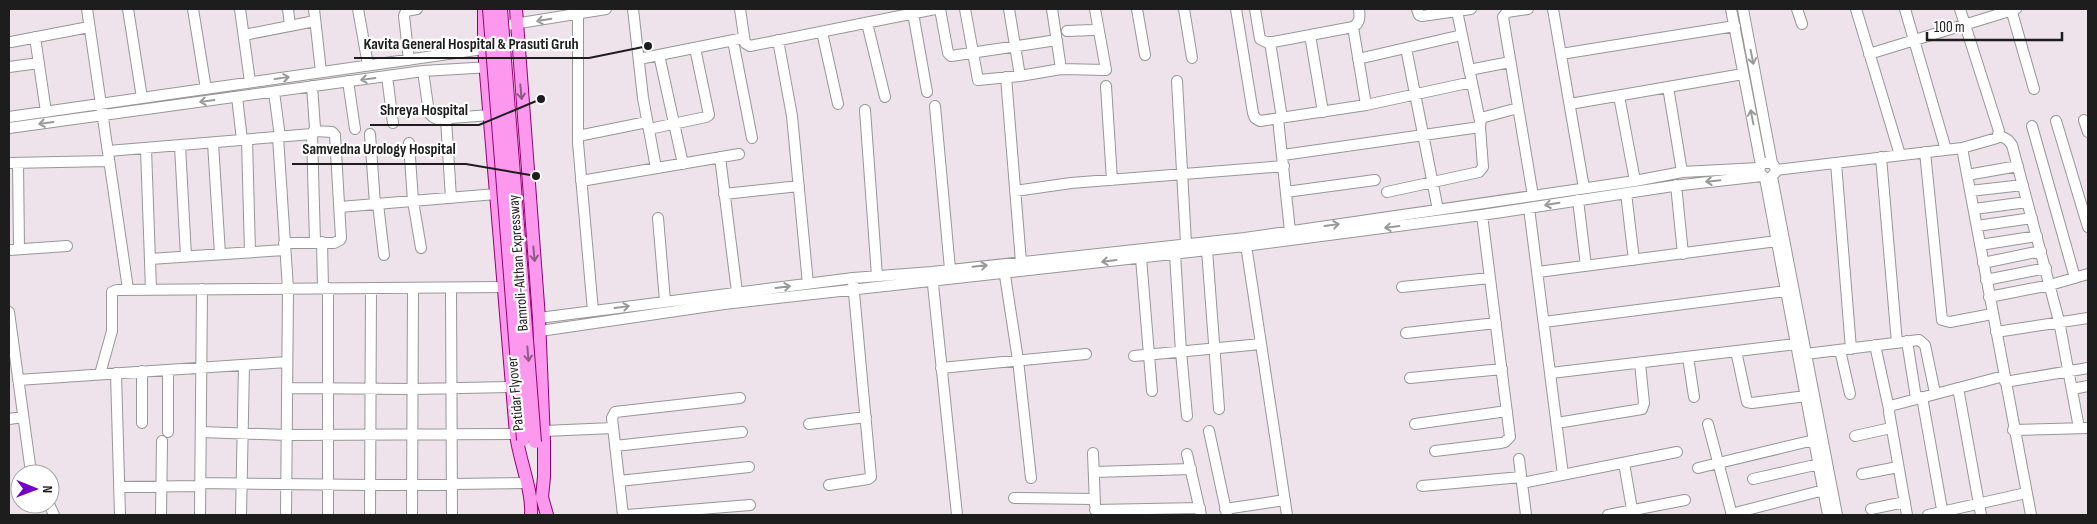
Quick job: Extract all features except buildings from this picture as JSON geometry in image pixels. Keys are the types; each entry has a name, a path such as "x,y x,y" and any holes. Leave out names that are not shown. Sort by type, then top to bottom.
{"main road":[{"name":"Bamroli-Althan Expressway","path":"484,9 484,49 512,387 525,439"},
{"name":"Patidar Flyover","path":"489,9 525,439 537,459 544,477"},
{"name":"Patidar Flyover","path":"501,9 525,439 522,470 526,483 537,500"},
{"name":"Bamroli-Althan Expressway","path":"516,9 539,325 544,431 544,477 537,500 548,515"},
{"path":"531,515 537,500"},
{"path":"536,515 537,500"},
{"path":"537,500 543,515"}],"street":[{"path":"87,9 128,289"},
{"path":"128,9 142,98"},
{"path":"193,9 206,89"},
{"path":"240,9 250,82"},
{"path":"288,9 290,26"},
{"path":"314,9 322,72"},
{"path":"358,9 368,66"},
{"path":"409,60 404,16 406,11 417,9"},
{"path":"484,28 517,25 606,9"},
{"path":"633,9 638,59 656,168"},
{"path":"740,9 744,38 748,46 867,23 891,13 913,13 935,9"},
{"path":"940,9 949,55 973,54 1057,40"},
{"path":"965,9 978,80 1020,76 1061,69 1106,70 1095,9"},
{"path":"1009,9 1020,76"},
{"path":"1052,9 1061,69"},
{"path":"1137,9 1145,55"},
{"path":"1184,9 1192,58"},
{"path":"1236,9 1253,113 1255,118 1260,120 1366,105 1472,82"},
{"path":"1255,9 1260,40 1264,42 1353,28 1360,20 1359,9"},
{"path":"1387,192 1482,170 1484,164 1480,124 1462,35 1465,9 1422,16 1419,15 1417,9"},
{"path":"1528,9 1504,14 1503,17 1533,196"},
{"path":"1553,9 1584,188"},
{"path":"1731,9 1743,74 1767,171 1806,354 1837,515"},
{"path":"1743,9 1777,241 1828,515"},
{"path":"1797,9 1802,24"},
{"path":"1856,9 1900,155"},
{"path":"1905,9 1946,150"},
{"path":"1960,9 1999,135 2010,142 2018,166 2046,268 2059,321 2072,389 2084,428 2014,430"},
{"path":"1869,54 2013,9 2034,89"},
{"path":"913,13 927,92"},
{"path":"578,14 578,136 593,311"},
{"path":"244,35 315,21"},
{"path":"867,23 885,97"},
{"path":"1561,54 1735,26"},
{"path":"11,42 89,27"},
{"path":"1067,31 1093,30 1098,27"},
{"path":"1353,28 1366,105"},
{"path":"822,32 838,104"},
{"path":"1310,35 1323,112"},
{"path":"1358,60 1462,35"},
{"path":"35,37 46,112"},
{"path":"638,59 744,38"},
{"path":"778,40 792,111 808,284"},
{"path":"733,41 752,138"},
{"path":"1270,42 1280,118 1290,231"},
{"path":"9,117 518,44"},
{"path":"578,136 674,124 706,117 709,114 695,48"},
{"path":"1406,48 1438,210"},
{"path":"659,55 683,164"},
{"path":"9,67 39,62"},
{"path":"1469,70 1510,62"},
{"path":"9,128 423,71 486,66 520,70"},
{"path":"423,71 431,116 437,119 490,115"},
{"path":"1570,104 1743,74"},
{"path":"387,76 393,123"},
{"path":"1006,77 1021,262"},
{"path":"1178,81 1181,174 1186,243"},
{"path":"348,82 356,129"},
{"path":"312,86 319,242 326,288 328,515"},
{"path":"1106,86 1112,180"},
{"path":"1668,87 1682,172"},
{"path":"274,92 279,137 284,247 288,289 286,515"},
{"path":"1619,96 1635,181"},
{"path":"238,97 244,140 250,252"},
{"path":"935,106 950,269"},
{"path":"1283,155 1424,135 1480,124 1485,116 1518,108"},
{"path":"865,110 877,276"},
{"path":"446,118 451,198"},
{"path":"2084,120 2088,132"},
{"path":"2056,121 2088,227"},
{"path":"2032,126 2075,278"},
{"path":"68,246 14,250 13,163 109,156 146,149 314,132 332,132 336,135 340,240 334,243 319,242 250,252 150,259"},
{"path":"370,134 384,255"},
{"path":"539,325 668,311 853,283 1004,268 1141,258 1482,215 1767,171 1962,148 1997,138 1999,135"},
{"path":"213,143 220,254"},
{"path":"409,143 414,201 421,248"},
{"path":"180,146 186,256"},
{"path":"1962,148 2031,515"},
{"path":"146,149 151,289"},
{"path":"1925,152 1942,320 1950,322 1992,314"},
{"path":"581,181 739,154"},
{"path":"720,157 737,292"},
{"path":"1881,157 1902,342 1919,398 1942,514"},
{"path":"1836,163 1845,349 1850,394"},
{"path":"1015,191 1071,183 1284,166"},
{"path":"1967,175 2018,166"},
{"path":"539,325 593,311 665,301 808,284 853,283 877,276 932,276 950,269 1004,268 1021,262 1290,231 1635,181 1682,172 1767,171"},
{"path":"1286,192 1375,180"},
{"path":"1676,185 1683,254"},
{"path":"1970,191 2023,185"},
{"path":"724,194 799,186"},
{"path":"1626,193 1634,260"},
{"path":"340,207 496,194"},
{"path":"1578,200 1586,266"},
{"path":"1974,209 2028,202"},
{"path":"1529,208 1563,475"},
{"path":"1435,451 1505,442 1510,437 1482,215"},
{"path":"658,218 665,301"},
{"path":"1977,226 2032,218"},
{"path":"1980,245 2037,236"},
{"path":"1538,272 1777,241"},
{"path":"1246,245 1287,515"},
{"path":"1207,250 1219,409"},
{"path":"1983,263 2041,251"},
{"path":"1175,254 1180,352 1187,416"},
{"path":"1141,258 1152,391"},
{"path":"1004,268 1018,360 1031,478"},
{"path":"1986,280 2046,268"},
{"path":"1989,297 2050,285 2088,274"},
{"path":"932,276 957,515"},
{"path":"1402,287 1490,278"},
{"path":"829,485 871,477 853,283"},
{"path":"370,515 371,288"},
{"path":"412,288 412,515"},
{"path":"451,288 452,515"},
{"path":"100,374 112,331 112,292 117,290 504,288"},
{"path":"200,515 202,289"},
{"path":"1544,322 1786,291"},
{"path":"9,312 15,379 30,464"},
{"path":"1996,332 2088,318"},
{"path":"1406,333 1496,323"},
{"path":"1806,354 1919,340 1925,345 1936,393"},
{"path":"1134,356 1261,344"},
{"path":"1551,373 1796,344"},
{"path":"1875,345 1889,409 1907,515"},
{"path":"1736,351 1747,402 1752,403 1806,396"},
{"path":"941,368 1086,354"},
{"path":"1688,357 1694,397"},
{"path":"15,379 287,362"},
{"path":"1557,424 1642,409 1644,403 1640,363"},
{"path":"241,515 244,365"},
{"path":"1889,409 1894,404 1958,388 2004,379 2088,368"},
{"path":"1410,378 1502,369"},
{"path":"168,370 168,432"},
{"path":"142,371 142,424"},
{"path":"116,373 120,515"},
{"path":"2072,389 2088,386"},
{"path":"287,388 412,389 512,387"},
{"path":"1958,388 1982,515"},
{"path":"623,515 612,416 617,411 740,398"},
{"path":"1416,424 1507,411"},
{"path":"9,419 23,417"},
{"path":"809,424 866,417"},
{"path":"1708,424 1731,515 1824,490"},
{"path":"544,431 613,428"},
{"path":"1855,436 1891,428"},
{"path":"1209,431 1226,512 1285,500"},
{"path":"201,432 287,435 452,434 525,439"},
{"path":"615,446 742,432"},
{"path":"1698,468 1814,440"},
{"path":"161,515 162,441"},
{"path":"1422,486 1522,480 1563,475 1677,452"},
{"path":"1093,453 1095,508"},
{"path":"1014,498 1095,508 1200,511 1187,454"},
{"path":"1519,459 1526,515"},
{"path":"1624,463 1632,513"},
{"path":"1753,480 1819,464"},
{"path":"619,480 748,467"},
{"path":"1862,474 1898,467"},
{"path":"1094,472 1191,469"},
{"path":"119,487 242,483 328,485 526,483"},
{"path":"1928,515 1942,514 2026,493"},
{"path":"1608,515 1632,513 1685,500"},
{"path":"1871,509 1905,502"},
{"path":"627,515 750,505"}],"place":[{"name":"Kavita General Hospital & Prasuti Gruh","path":"648,46"},
{"name":"Shreya Hospital","path":"541,99"},
{"name":"Samvedna Urology Hospital","path":"536,176"}]}
